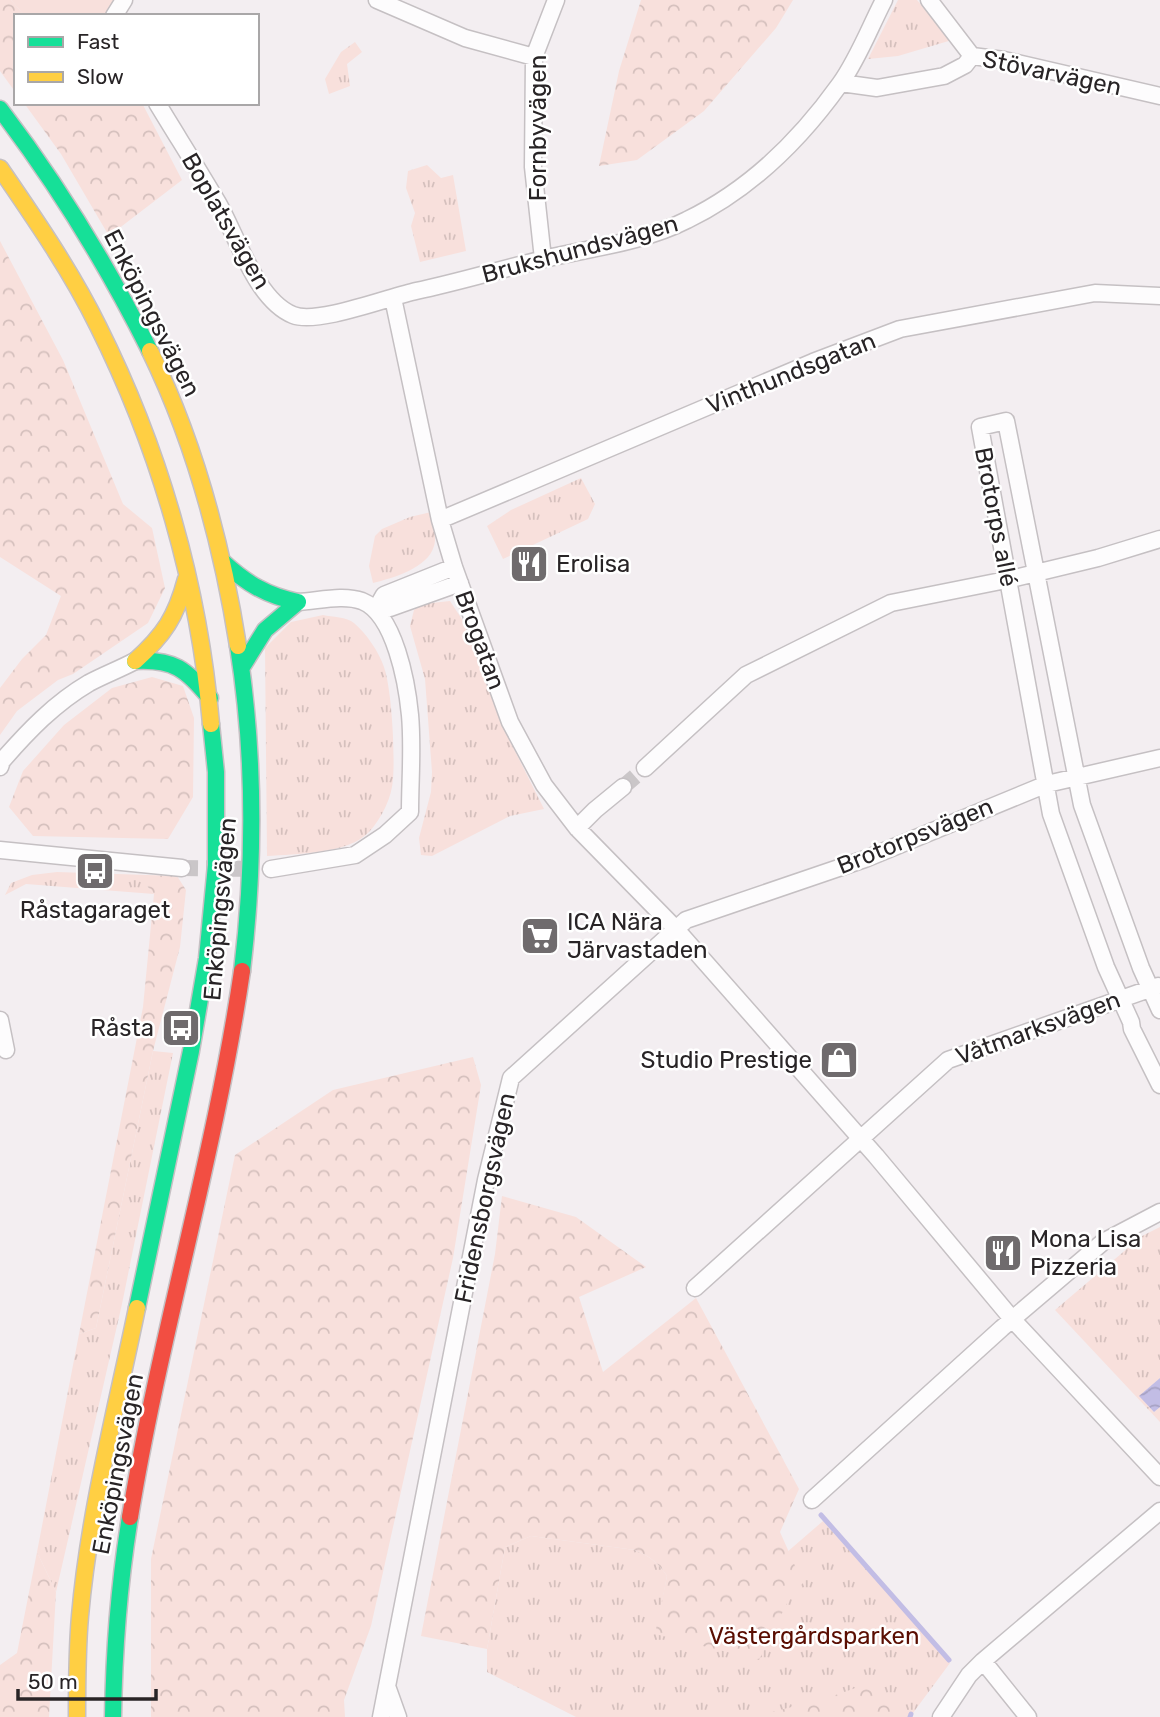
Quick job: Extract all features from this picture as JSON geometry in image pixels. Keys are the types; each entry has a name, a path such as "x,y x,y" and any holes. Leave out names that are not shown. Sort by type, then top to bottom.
{"main road":[{"name":"Enköpingsvägen","path":"0,109 42,164 78,218 121,292 177,412 223,562 242,667 250,753 251,873 243,956 229,1045 131,1509 114,1621 113,1717"},
{"name":"Enköpingsvägen","path":"0,168 50,240 83,297 124,379 146,432 167,498 198,619 215,768 216,866 206,968 85,1559 75,1683 77,1717"},
{"path":"223,562 258,591 298,603"},
{"path":"135,662 171,625 178,610 187,572"},
{"path":"242,667 265,628 280,613 298,603"},
{"path":"135,662 156,659 170,661 183,668 209,698"}],"street":[{"path":"377,0 465,38 534,57"},
{"name":"Fornbyvägen","path":"543,259 533,167 534,57 556,0"},
{"name":"Brukshundsvägen","path":"393,298 641,237 686,221 716,204 778,158 841,83 884,0"},
{"name":"Stövarvägen","path":"929,0 972,56 1003,60 1160,96"},
{"path":"841,83 877,88 944,76 965,65 972,56"},
{"name":"Boplatsvägen","path":"158,105 219,205 254,274 276,306 295,316 318,315 365,307 393,298"},
{"name":"Vinthundsgatan","path":"440,520 813,362 900,329 1095,293 1160,296"},
{"name":"Brogatan","path":"393,298 440,520 510,722 544,785 577,828 675,929"},
{"name":"Brotorps allé","path":"1160,1010 1155,987 1088,821 1076,776 1006,421 980,426 1054,823 1106,967 1132,1029 1160,1085"},
{"path":"645,768 746,675 891,603 1008,580 1098,558 1160,539"},
{"path":"376,609 384,595 457,575"},
{"path":"271,869 355,855 371,846 410,812 410,716 402,670 388,629 376,609 363,601 350,598 298,603"},
{"path":"0,767 2,761 31,728 59,705 89,684 135,662"},
{"name":"Brotorpsvägen","path":"675,929 686,919 864,859 1047,784 1160,758"},
{"path":"577,828 623,788"},
{"path":"0,850 182,868"},
{"path":"675,929 860,1138 1013,1320 1160,1477"},
{"name":"Fridensborgsvägen","path":"381,1717 486,1180 511,1078 675,929"},
{"name":"Våtmarksvägen","path":"860,1138 948,1060 1155,987"},
{"path":"0,1020 6,1050"},
{"path":"695,1287 860,1138"},
{"path":"812,1500 1103,1242 1160,1212"},
{"path":"941,1717 969,1675 982,1661 1160,1511"},
{"path":"982,1661 1028,1717"},
{"path":"387,1686 398,1717"}],"green space":[{"path":"0,0 11,0 23,14 14,14 14,90 0,71"},
{"path":"11,0 118,0 108,14 23,14"},
{"path":"641,0 793,0 776,28 704,111 637,160 599,166 619,71"},
{"path":"898,0 917,0 952,40 898,56 868,59"},
{"path":"355,42 362,52 347,64 350,86 329,94 325,79 341,52"},
{"path":"25,105 143,105 182,180 109,236 61,154"},
{"path":"427,165 441,178 453,175 466,251 420,262 411,226 415,213 406,188 408,171"},
{"path":"0,241 63,360 123,504 152,528 165,588 148,623 73,674 58,680 17,711 0,735 0,688 22,659 46,635 61,596 0,557"},
{"path":"581,478 595,504 588,519 503,559 487,526 511,510"},
{"path":"431,512 435,538 430,554 409,571 373,583 369,566 375,536 382,529 410,517"},
{"path":"450,601 469,630 503,727 544,809 510,816 432,856 421,855 419,838 431,792 432,772 425,679 410,626 414,610 422,604"},
{"path":"323,615 354,623 372,643 384,667 393,738 391,793 386,807 369,832 349,845 321,852 267,856 265,648 291,622"},
{"path":"152,677 183,686 194,718 193,797 168,839 33,836 9,807 23,771 64,725 112,688"},
{"path":"57,872 147,875 147,886 154,894 26,884 5,895 11,883 32,875"},
{"path":"147,875 177,876 186,890 180,947 153,1051 96,1328 79,1334 143,1007 154,894 147,886"},
{"path":"153,1051 173,1053 122,1304 56,1592 37,1552 79,1334 96,1328"},
{"path":"473,1057 481,1085 453,1258 371,1626 344,1700 345,1717 151,1717 151,1559 235,1155 333,1090"},
{"path":"502,1196 576,1217 646,1267 579,1297 603,1372 696,1298 799,1489 780,1532 804,1582 791,1595 759,1660 655,1634 667,1576 657,1563 645,1555 635,1550 531,1536 505,1547 487,1649 421,1636 495,1254"},
{"path":"1160,1227 1160,1378 1140,1396 1154,1412 1160,1407 1160,1422 1055,1310 1142,1236"},
{"name":"Västergårdsparken","path":"823,1521 950,1663 910,1717 576,1717 487,1672 487,1649 505,1547 531,1536 635,1550 653,1560 667,1576 659,1618 764,1572"},
{"path":"37,1552 56,1592 49,1717 0,1717 0,1665 17,1653"},
{"path":"867,1684 903,1710 899,1717 752,1717 827,1698"}],"water":[{"path":"1160,1378 1160,1407 1154,1412 1139,1396"}],"waterway":[{"path":"821,1515 949,1660"}],"tunnel":[{"path":"623,787 645,768"},
{"path":"182,868 258,869"}],"traffic: fast":[{"path":"0,109 81,226 150,351"},
{"path":"223,562 258,588 298,602"},
{"path":"242,667 265,630 298,602"},
{"path":"238,646 248,727 251,808 249,890 242,971"},
{"path":"135,661 170,664 186,673 210,698"},
{"path":"137,1308 191,1051 207,958 216,865 216,772 211,724"},
{"path":"113,1717 118,1617 130,1517"}],"traffic: slow":[{"path":"0,168 76,285 98,326 140,421 158,470 186,570 197,621 211,724"},
{"path":"150,351 180,422 205,495 224,570 238,646"},
{"path":"135,661 154,643 168,624 186,579"},
{"path":"77,1717 77,1666 84,1577 104,1461 137,1308"}],"traffic: jam":[{"path":"130,1517 156,1380 231,1040 242,971"}],"place":[{"name":"Erolisa","path":"529,564"},
{"name":"Råstagaraget","path":"95,871"},
{"name":"ICA Nära Järvastaden","path":"540,936"},
{"name":"Råsta","path":"181,1028"},
{"name":"Studio Prestige","path":"839,1060"},
{"name":"Mona Lisa Pizzeria","path":"1003,1253"}]}
